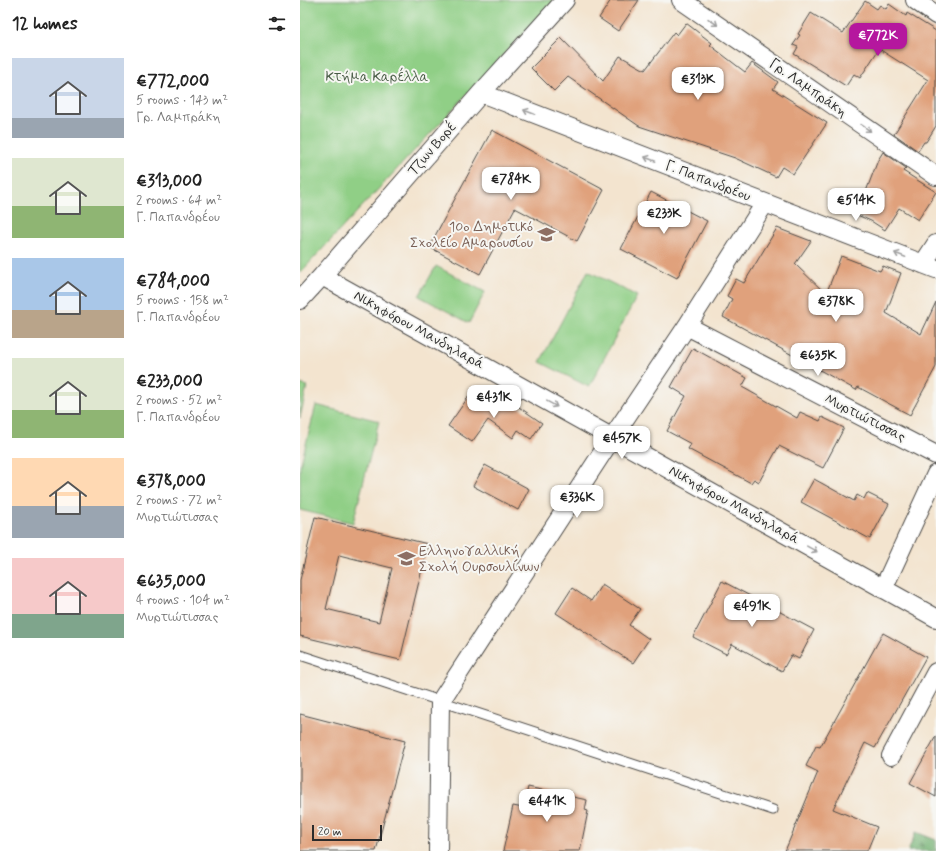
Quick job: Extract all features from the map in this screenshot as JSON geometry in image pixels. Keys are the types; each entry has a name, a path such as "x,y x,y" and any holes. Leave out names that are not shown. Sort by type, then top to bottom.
{"street":[{"name":"Τζων Βορέ","path":"300,300 480,93 565,0"},
{"name":"Γρ. Λαμπράκη","path":"681,0 936,176"},
{"path":"915,0 936,15"},
{"name":"Γ. Παπανδρέου","path":"480,93 930,266"},
{"path":"438,851 440,702 687,326 765,203"},
{"path":"930,266 936,244"},
{"name":"Νικηφόρου Μανδηλαρά","path":"322,276 936,618"},
{"name":"Μυρτιώτισσας","path":"687,326 936,455"},
{"path":"883,589 936,474"},
{"path":"891,756 936,672"}],"lane":[{"path":"300,656 773,810"}],"green space":[{"name":"Κτήμα Καρέλλα","path":"300,0 555,0 300,273"},
{"path":"436,266 485,292 469,323 419,296"},
{"path":"588,271 637,296 589,387 540,362"},
{"path":"300,384 307,386 300,418"},
{"path":"316,405 379,421 353,523 300,510 300,467"},
{"path":"916,832 936,840 936,851 908,851"}],"building":[{"path":"611,0 639,0 618,31 599,18"},
{"path":"865,1 877,9 880,5 886,9 889,4 906,16 907,13 936,31 936,126 926,142 924,142 918,151 894,134 928,80 879,49 860,78 854,74 846,86 794,54 798,47 793,45 811,13 843,33"},
{"path":"686,23 712,43 710,45 745,72 752,63 778,82 773,89 827,123 793,174 782,167 776,177 735,158 639,126 568,77 554,91 531,68 561,38 603,81 620,56 645,70 674,32 677,35"},
{"path":"492,130 604,190 577,241 515,208 480,274 429,247"},
{"path":"883,152 906,168 903,171 936,192 918,220 899,208 885,230 871,221 857,215 878,160"},
{"path":"651,192 707,221 677,278 621,249"},
{"path":"777,228 811,241 795,264 826,294 841,256 880,271 883,266 901,273 886,313 921,334 936,302 936,367 910,415 858,387 856,390 723,317 732,299 727,296 736,279 744,283"},
{"path":"693,348 747,378 742,387 797,418 800,412 820,421 822,417 844,428 823,468 779,446 759,482 754,479 751,483 688,449 691,444 667,431 686,396 671,387"},
{"path":"500,394 542,423 531,439 518,430 513,438 488,420 472,442 448,426 469,396 489,410"},
{"path":"485,465 529,489 518,510 473,486"},
{"path":"814,479 854,501 857,495 864,499 867,493 889,504 870,539 801,502"},
{"path":"315,517 428,544 400,660 300,636 300,580","holes":["339,555 392,568 379,622 326,609"]},
{"path":"722,581 814,630 799,659 791,655 782,671 732,644 726,654 693,637"},
{"path":"602,584 640,609 629,625 649,639 633,663 556,613 572,588 591,601"},
{"path":"883,633 926,657 875,748 865,743 833,809 877,827 867,851 785,851 818,772 806,766 816,746 820,747"},
{"path":"300,714 405,741 376,851 300,851"},
{"path":"936,736 936,797 910,783"},
{"path":"528,787 587,800 585,810 588,811 580,851 503,851 513,806 523,808"}],"place":[{"name":"10ο Δημοτικό Σχολείο Αμαρουσίου","path":"546,235"},
{"name":"Ελληνογαλλική Σχολή Ουρσουλίνων","path":"406,559"}]}
